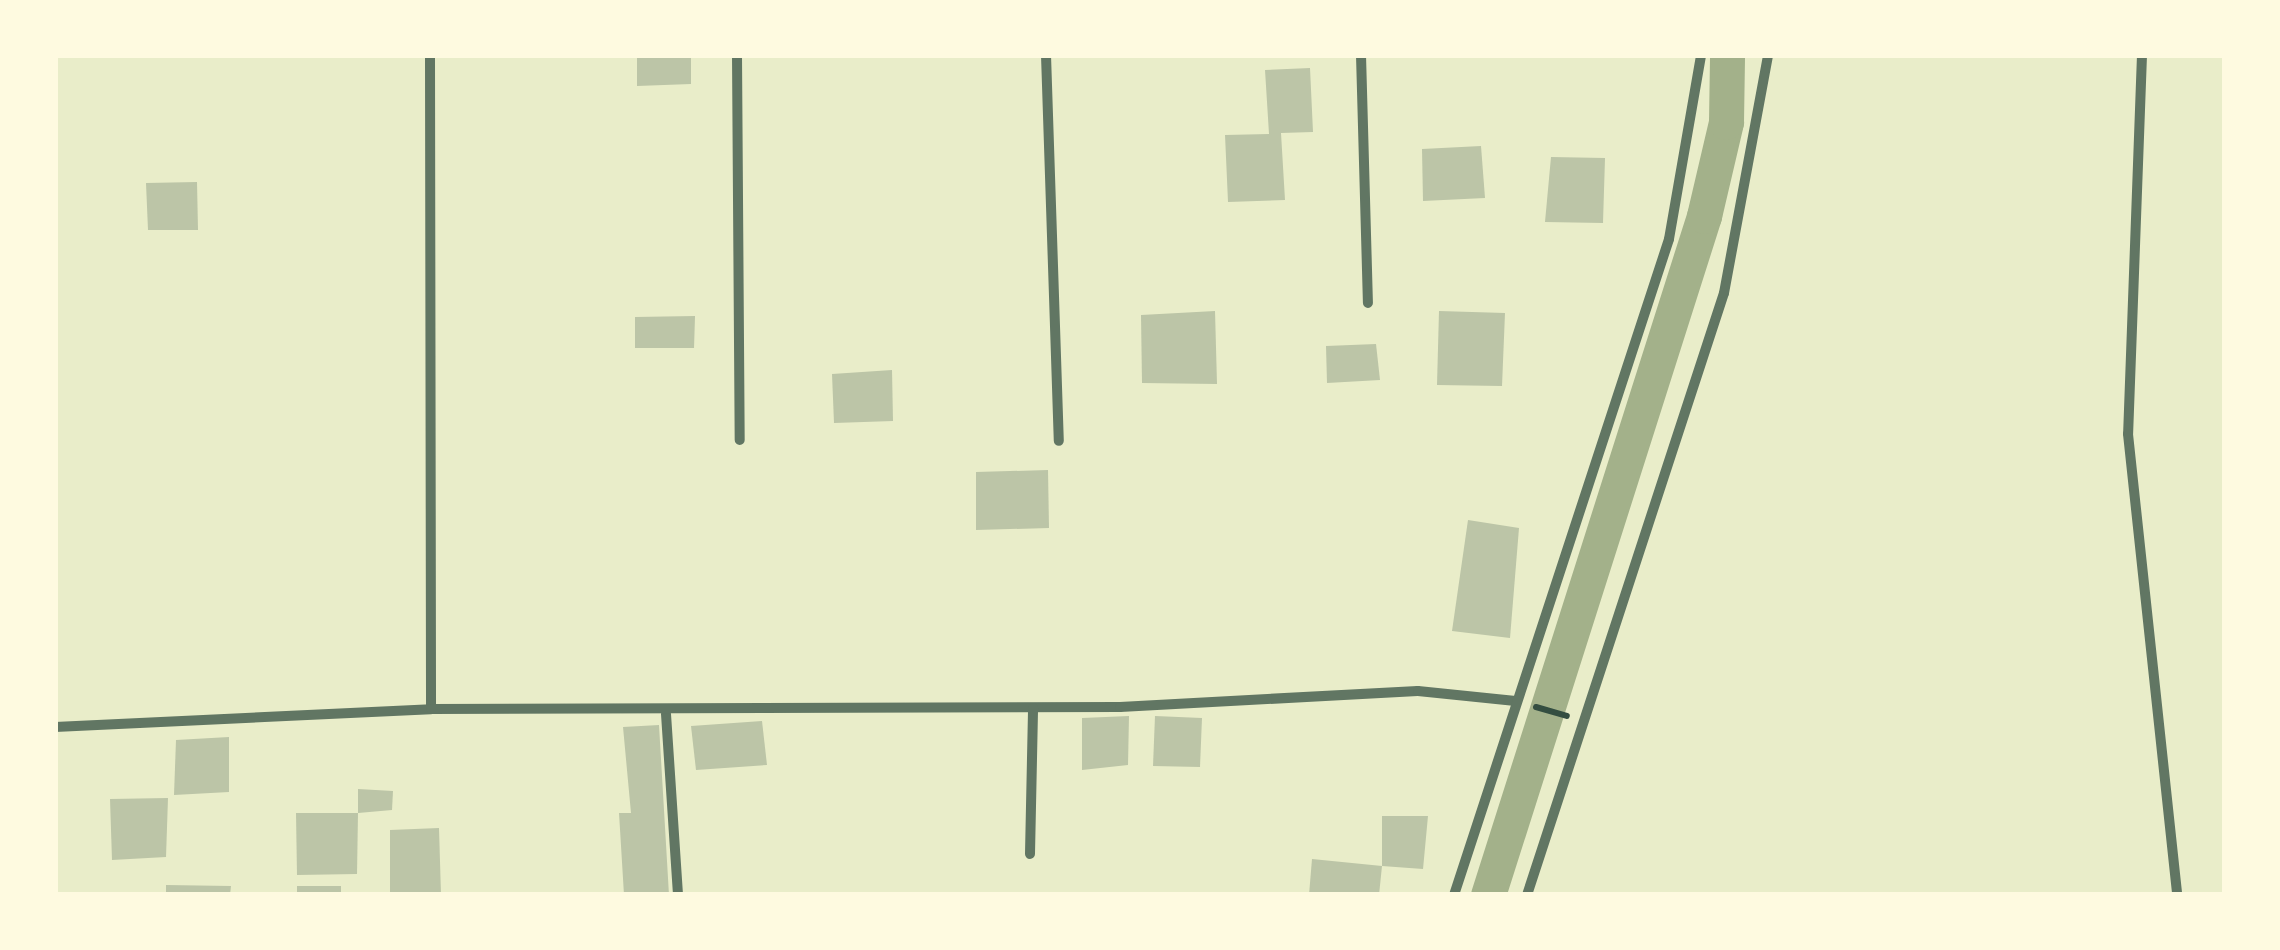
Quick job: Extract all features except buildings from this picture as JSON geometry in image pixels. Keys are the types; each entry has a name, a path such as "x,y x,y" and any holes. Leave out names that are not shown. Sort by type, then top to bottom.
{"street":[{"path":"430,55 430,709"},
{"path":"737,55 740,440"},
{"path":"1046,55 1059,441"},
{"path":"1362,55 1368,304"},
{"path":"1454,895 1669,238 1701,55"},
{"path":"1527,895 1724,293 1768,55"},
{"path":"2142,55 2128,434 2176,895"},
{"path":"55,727 430,709 666,714 1033,708 1418,691 1516,701"},
{"path":"1030,854 1033,708"},
{"path":"666,714 678,895"}],"path":[{"path":"1516,701 1582,721"}],"waterway":[{"path":"1488,895 1704,216 1726,122 1727,55"}]}
